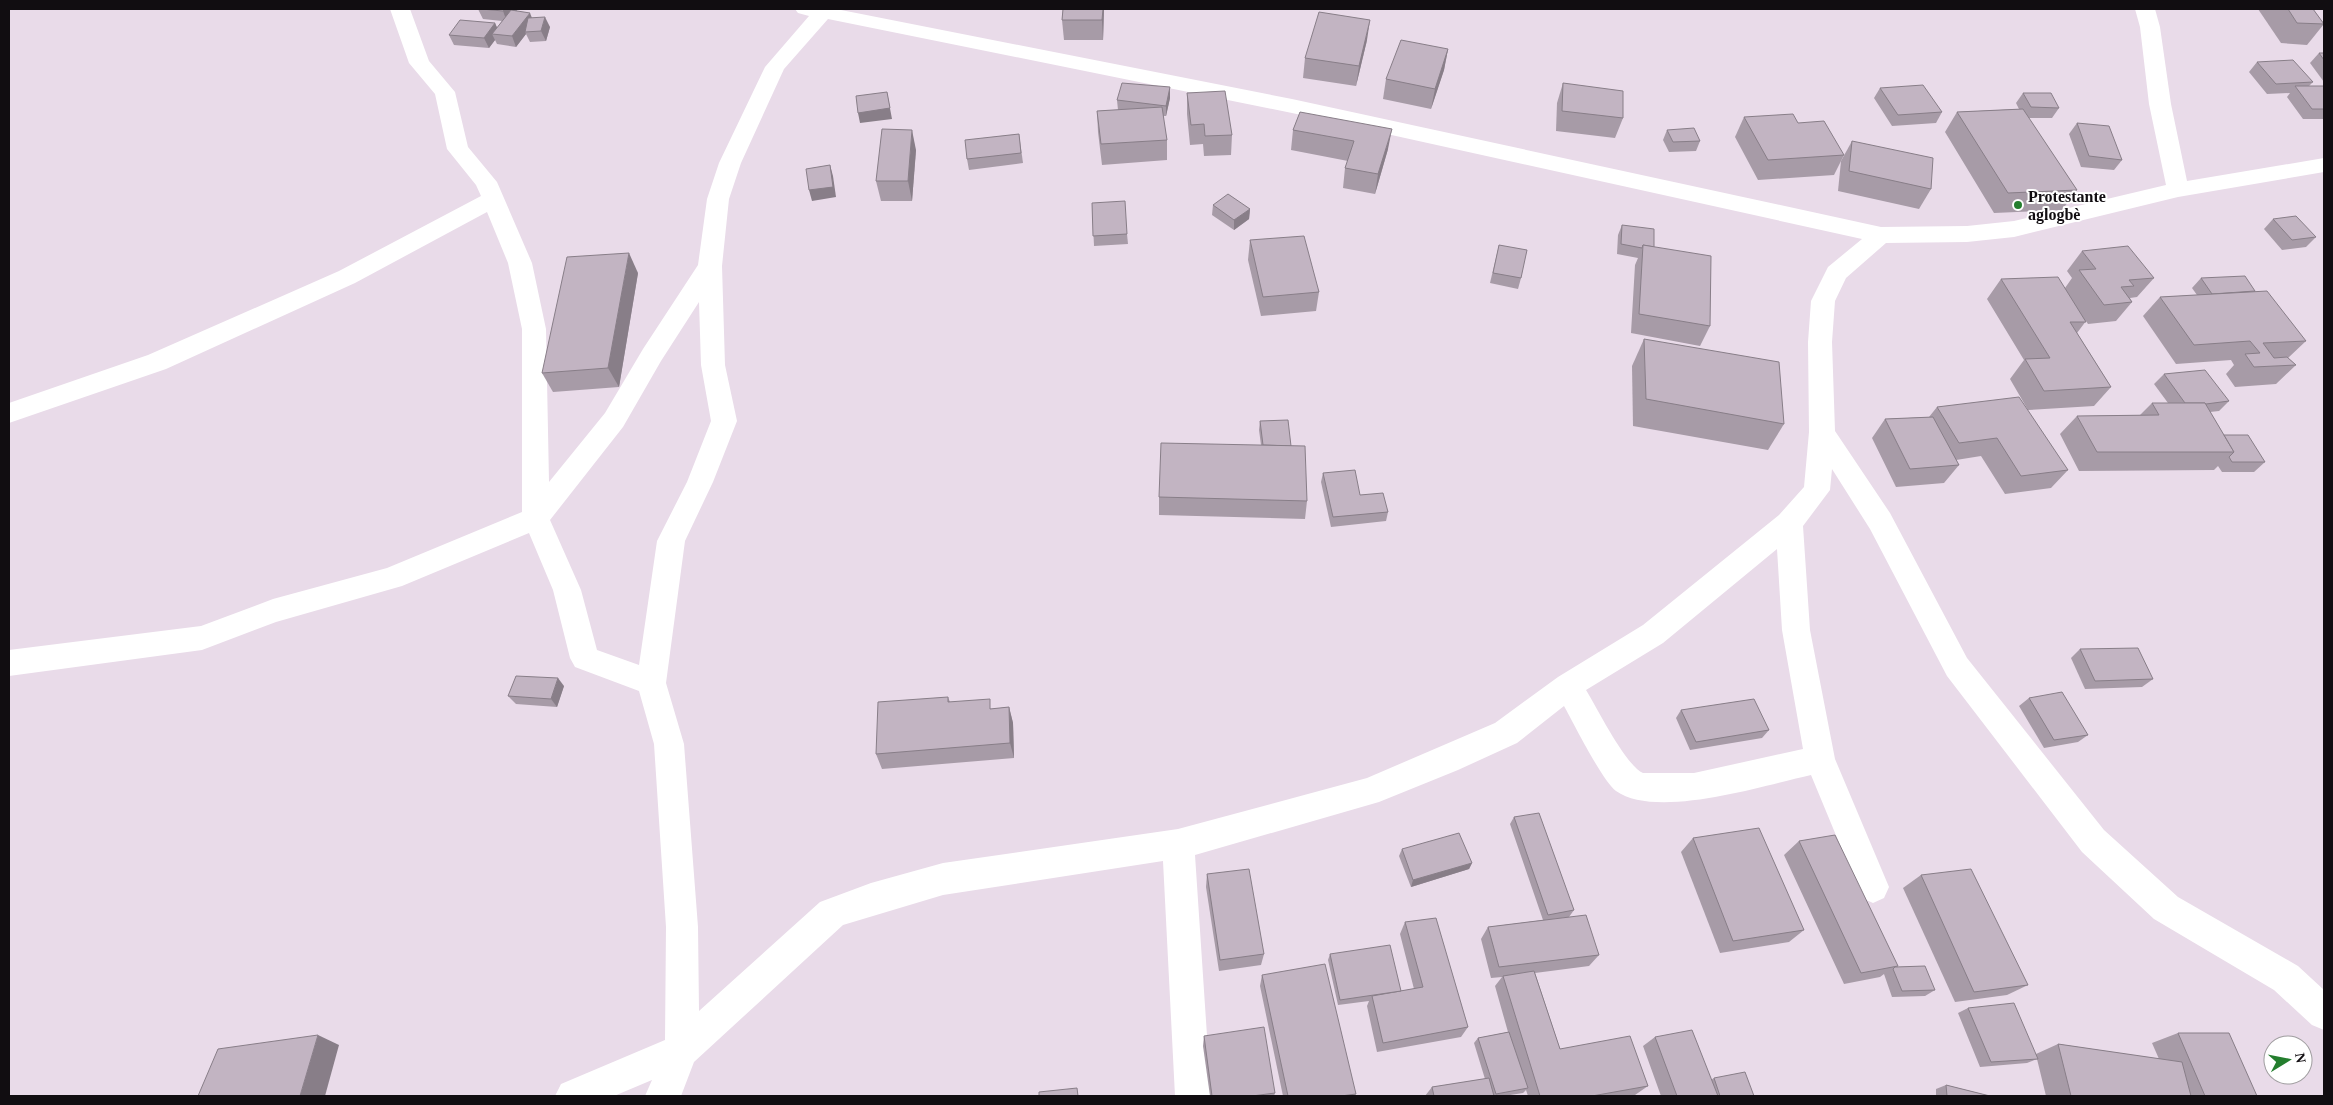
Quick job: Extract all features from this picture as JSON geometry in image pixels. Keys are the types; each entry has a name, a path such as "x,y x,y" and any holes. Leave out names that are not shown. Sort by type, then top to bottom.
{"street":[{"path":"400,9 419,63 445,92 458,149 486,182 520,263 534,329 536,518 567,590 585,658 651,683"},
{"path":"2145,9 2150,27 2160,104 2178,190"},
{"path":"663,1096 682,1050 682,927 669,744 651,683 672,541 700,482 724,421 713,366 710,266 718,199 730,163 776,67 819,10 1292,106 1881,236 1967,234 2014,230 2178,190 2324,165"},
{"path":"9,413 157,362 347,277 493,199"},
{"path":"572,1096 682,1050 832,913 871,899 943,879 1178,844 1368,792 1447,760 1506,733 1568,686 1653,634 1789,523 1817,490 1822,432 1820,342 1823,301 1836,273 1881,236"},
{"path":"9,663 202,638 273,611 392,578 536,518 614,420 652,355 710,266"},
{"path":"1822,432 1880,521 1957,667 2093,841 2166,908 2286,978 2324,1013"},
{"path":"1789,523 1796,630 1820,759 1873,887"},
{"path":"1568,686 1616,768 1627,781 1643,787 1694,787 1820,759"},
{"path":"1178,844 1193,1096"}],"building":[{"path":"481,9 505,9 503,11"},
{"path":"1063,9 1103,9 1102,20 1062,20"},
{"path":"2288,9 2313,9 2324,24 2297,23"},
{"path":"511,10 530,13 512,36 492,34"},
{"path":"1319,12 1370,20 1359,66 1305,58"},
{"path":"545,17 541,31 525,32 528,18"},
{"path":"460,20 495,23 484,38 449,35"},
{"path":"1401,40 1448,49 1435,89 1386,79"},
{"path":"2319,53 2324,53 2324,60"},
{"path":"2293,60 2313,82 2276,84 2257,62"},
{"path":"1122,83 1170,87 1166,106 1117,100"},
{"path":"1563,83 1623,91 1623,118 1562,111"},
{"path":"1923,85 1942,112 1898,115 1880,88"},
{"path":"2295,86 2324,86 2324,109 2312,109"},
{"path":"1225,91 1232,135 1205,136 1204,124 1191,125 1187,93"},
{"path":"887,92 890,108 858,113 856,96"},
{"path":"2023,93 2051,93 2059,108 2031,107"},
{"path":"1162,107 1167,140 1101,144 1097,111"},
{"path":"2023,109 2077,190 2008,193 1957,112"},
{"path":"1300,112 1392,129 1378,174 1345,168 1354,141 1293,130"},
{"path":"1793,114 1798,123 1824,121 1844,155 1768,160 1744,117"},
{"path":"2077,123 2109,126 2122,160 2089,156"},
{"path":"1694,128 1700,141 1673,142 1667,130"},
{"path":"882,129 912,130 908,181 876,181"},
{"path":"1019,134 1021,153 967,159 965,140"},
{"path":"1852,141 1933,158 1931,189 1849,171"},
{"path":"830,165 833,187 809,190 806,169"},
{"path":"1228,194 1250,209 1234,220 1213,205"},
{"path":"1125,201 1127,234 1093,236 1092,203"},
{"path":"2296,216 2316,237 2292,240 2273,219"},
{"path":"1622,225 1654,229 1654,247 1643,245 1642,248 1621,244"},
{"path":"1304,236 1319,292 1263,297 1250,240"},
{"path":"1499,245 1527,250 1521,278 1493,273"},
{"path":"1643,245 1711,256 1710,326 1639,314"},
{"path":"2128,246 2154,278 2129,280 2134,286 2121,287 2132,302 2104,305 2079,270 2096,269 2082,251"},
{"path":"629,253 608,368 542,373 567,257"},
{"path":"2245,276 2255,291 2212,294 2201,278"},
{"path":"2058,277 2086,322 2070,322 2111,387 2044,391 2025,359 2050,358 2001,279"},
{"path":"2267,291 2306,341 2263,343 2274,358 2287,357 2296,365 2254,367 2245,354 2260,353 2250,341 2194,345 2160,297"},
{"path":"1644,339 1779,362 1784,424 1646,399"},
{"path":"2205,370 2229,401 2206,404 2185,403 2164,374"},
{"path":"2019,397 2068,470 2021,476 1997,438 1959,443 1937,407"},
{"path":"2152,403 2205,403 2234,452 2097,452 2077,416 2159,415"},
{"path":"1933,417 1959,465 1910,469 1885,419"},
{"path":"1288,420 1291,446 1263,445 1260,421"},
{"path":"2224,435 2248,435 2265,462 2232,462 2229,457 2234,452"},
{"path":"1161,443 1305,446 1307,501 1159,497"},
{"path":"1355,470 1360,495 1383,493 1388,512 1333,517 1323,473"},
{"path":"2138,648 2153,679 2095,681 2080,649"},
{"path":"516,676 558,678 551,699 508,696"},
{"path":"2062,692 2088,735 2054,740 2029,698"},
{"path":"948,697 948,702 990,699 990,709 1009,707 1010,743 876,754 878,702"},
{"path":"1754,699 1769,730 1696,742 1681,710"},
{"path":"1539,813 1574,910 1548,915 1514,817"},
{"path":"1759,828 1804,930 1733,941 1693,838"},
{"path":"1459,833 1472,863 1413,880 1402,849"},
{"path":"1835,835 1898,966 1861,973 1799,841"},
{"path":"1249,869 1264,954 1220,960 1207,874"},
{"path":"1971,869 2028,985 1974,992 1921,875"},
{"path":"1586,915 1599,955 1499,967 1488,927"},
{"path":"1436,918 1468,1027 1383,1043 1372,996 1423,987 1405,922"},
{"path":"1390,945 1401,991 1340,1000 1330,954"},
{"path":"1325,964 1356,1094 1341,1096 1288,1096 1262,975"},
{"path":"1925,966 1935,990 1902,991 1893,969 1895,967"},
{"path":"1534,971 1560,1049 1630,1036 1648,1086 1592,1096 1540,1096 1503,976"},
{"path":"2014,1003 2038,1059 1991,1062 1968,1008"},
{"path":"1264,1027 1275,1093 1252,1096 1212,1096 1204,1036"},
{"path":"1692,1030 1718,1096 1677,1096 1655,1037"},
{"path":"1509,1032 1528,1088 1496,1094 1478,1038"},
{"path":"2178,1033 2229,1033 2257,1096 2205,1096"},
{"path":"318,1035 300,1096 198,1096 218,1049"},
{"path":"2058,1044 2182,1062 2191,1096 2071,1096"},
{"path":"1745,1072 1754,1096 1720,1096 1714,1078"},
{"path":"1489,1078 1494,1096 1434,1096 1432,1087"},
{"path":"1946,1085 1990,1096 1947,1096"},
{"path":"1077,1088 1078,1096 1039,1096 1039,1092"}],"place":[{"name":"Protestante aglogbè","path":"2018,205"}]}
